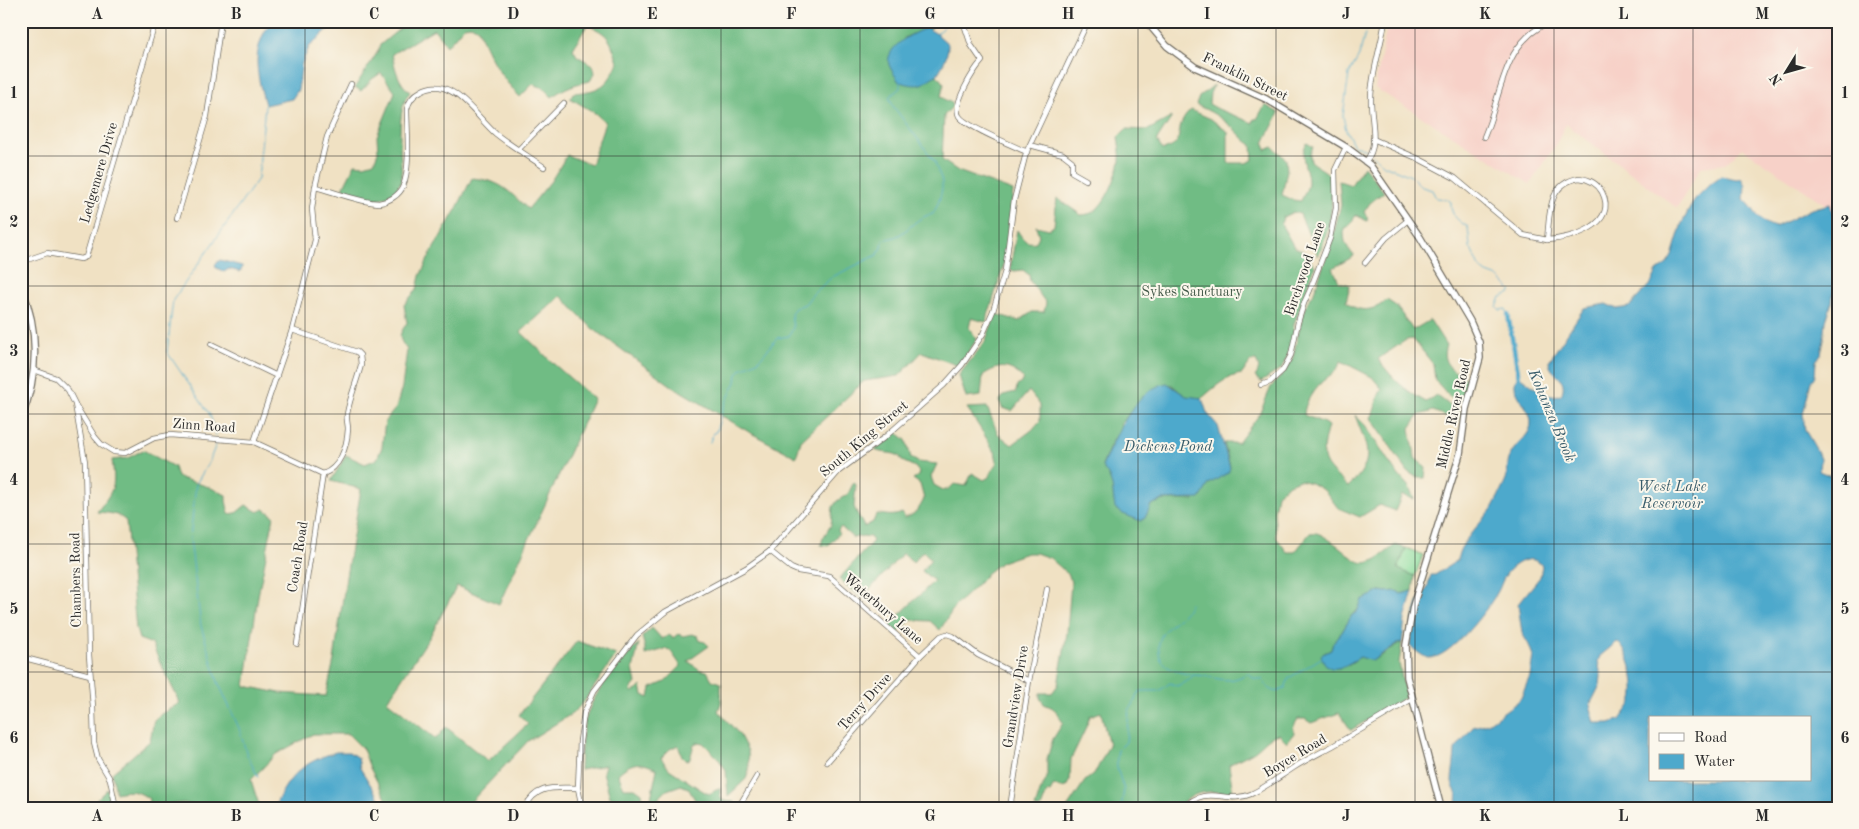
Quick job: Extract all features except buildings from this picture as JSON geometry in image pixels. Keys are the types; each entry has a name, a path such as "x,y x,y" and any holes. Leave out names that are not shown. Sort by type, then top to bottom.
{"main road":[{"path":"21,32 26,21"},
{"name":"Franklin Street","path":"1146,21 1167,46 1195,67 1266,99 1367,159"},
{"name":"Middle River Road","path":"1367,159 1408,220 1470,321 1481,350 1478,370 1466,409 1460,454 1409,622 1405,657 1412,698 1441,808"},
{"path":"21,287 33,327 34,370 29,396 21,418"}],"street":[{"path":"177,218 207,116 221,21"},
{"name":"South King Street","path":"582,808 578,788 580,741 586,708 594,691 630,643 656,618 746,568 770,551 839,471 885,437 944,385 974,348 989,322 1005,271 1014,200 1027,152 1088,21"},
{"path":"1367,159 1373,140 1372,86 1385,21"},
{"path":"1484,137 1505,74 1518,47 1532,31 1551,21"},
{"path":"965,26 971,45 982,61 976,68 958,102 956,109 959,116 965,122 978,129 1027,152"},
{"name":"Ledgemere Drive","path":"21,262 47,253 81,259 86,257 153,30"},
{"path":"254,442 292,330 315,240 312,209 326,137 352,84"},
{"path":"315,187 368,202 379,203 388,201 397,195 403,188 407,171 407,109 409,102 416,94 434,86 451,90 493,132 544,166"},
{"path":"518,150 564,103"},
{"path":"1373,140 1419,159 1455,178 1522,235 1547,240 1575,236 1589,229 1604,214 1605,200 1598,186 1586,179 1579,178 1562,184 1551,203 1547,240"},
{"path":"1030,145 1067,156 1072,161 1072,172 1086,180"},
{"name":"Birchwood Lane","path":"1261,385 1270,382 1283,370 1291,355 1304,303 1332,230 1336,208 1334,170 1346,147"},
{"path":"1365,263 1386,238 1408,220"},
{"path":"292,330 357,352 362,358 362,365 347,416 348,430 344,449 339,463 323,474"},
{"path":"211,344 277,376"},
{"name":"Chambers Road","path":"34,370 56,378 68,390 75,404 85,462 90,675 94,743 98,759 110,779 116,808"},
{"name":"Zinn Road","path":"75,404 95,437 101,444 114,452 125,452 154,438 170,434 204,439 254,442 323,474"},
{"name":"Coach Road","path":"297,644 323,474"},
{"name":"Waterbury Lane","path":"770,551 791,568 798,571 829,576 920,656 941,636 947,634 953,636 978,655 1029,681"},
{"name":"Grandview Drive","path":"1010,808 1029,681 1047,589"},
{"path":"21,601 21,607"},
{"name":"Terry Drive","path":"826,762 920,656"},
{"path":"21,657 90,675"},
{"name":"Boyce Road","path":"1183,808 1187,803 1206,795 1215,794 1239,798 1270,785 1292,768 1412,698"},
{"path":"738,808 757,776"},
{"path":"525,808 535,793 542,790 578,788"}],"shaded area":[{"path":"1388,21 1838,21 1838,213 1742,148 1725,164 1701,167 1677,208 1566,124 1556,145 1530,184 1375,88"}],"green space":[{"path":"409,21 939,21 930,29 926,28 904,38 930,77 937,75 944,84 941,96 947,101 952,102 951,108 944,116 942,160 958,171 1013,191 1005,261 986,322 971,318 969,328 977,339 959,366 922,352 899,376 864,381 801,441 796,457 749,432 672,386 592,328 561,296 521,332 594,399 499,604 457,586 429,638 387,701 436,739 446,727 488,761 528,724 519,715 577,641 616,655 583,703 573,713 528,741 465,808 391,808 370,768 363,749 348,734 313,734 276,754 251,780 260,808 205,808 184,803 169,804 164,808 148,808 149,799 137,792 116,793 112,773 150,741 154,720 180,703 152,644 139,639 136,629 126,521 116,515 97,512 112,488 114,477 112,460 128,458 143,450 174,467 177,477 209,487 226,495 229,514 236,513 246,505 258,512 264,509 274,516 258,596 245,686 280,693 326,696 334,660 361,489 331,481 346,455 365,464 377,459 382,447 385,421 396,408 402,387 407,350 400,337 407,323 404,305 417,289 420,276 431,253 472,178 497,184 528,209 551,181 567,155 591,165 605,122 595,113 570,98 573,93 590,91 602,86 614,70 618,62 613,48 605,35 587,25 573,49 577,56 593,65 595,73 590,81 570,86 552,97 543,88 533,84 520,97 495,65 478,29 471,25 464,26 447,46 434,29 392,54 400,80 410,92 402,110 400,146 402,179 392,194 377,199 361,196 344,189 355,164 364,165 374,162 378,152 377,136 395,92 381,73 372,79 361,91 355,87 377,53 380,45"},
{"name":"Sykes Sanctuary","path":"1214,85 1210,93 1209,104 1218,109 1253,123 1265,105 1279,113 1264,143 1266,150 1273,147 1286,159 1287,170 1282,195 1301,201 1308,182 1303,157 1304,148 1307,143 1313,147 1310,154 1311,162 1327,173 1331,179 1332,205 1325,239 1318,256 1300,214 1293,212 1283,217 1281,224 1294,247 1304,251 1315,266 1294,324 1292,345 1281,369 1261,382 1255,377 1258,369 1257,363 1256,361 1251,361 1242,374 1236,375 1216,386 1202,398 1186,397 1172,385 1164,384 1151,390 1121,423 1120,430 1112,442 1102,466 1112,482 1114,500 1145,518 1151,505 1163,500 1194,500 1202,495 1209,484 1219,478 1230,467 1224,443 1238,443 1259,415 1271,387 1286,370 1293,357 1308,301 1313,295 1331,244 1341,205 1339,181 1351,185 1364,166 1384,192 1370,203 1364,212 1368,219 1367,221 1356,215 1349,226 1344,228 1346,243 1354,256 1333,268 1339,282 1350,285 1346,301 1356,308 1366,310 1377,307 1387,300 1396,306 1413,330 1430,320 1446,345 1444,352 1447,363 1469,381 1463,403 1450,397 1435,380 1433,364 1413,339 1406,340 1378,359 1394,378 1411,393 1426,402 1436,395 1460,413 1458,421 1433,411 1419,415 1410,428 1415,458 1426,468 1425,478 1418,478 1408,472 1371,418 1382,389 1372,377 1341,361 1336,370 1313,392 1304,410 1304,415 1328,426 1323,449 1324,459 1334,474 1348,487 1357,478 1363,469 1367,453 1355,415 1365,425 1395,471 1409,487 1414,499 1402,495 1395,511 1380,505 1360,517 1338,508 1325,491 1311,483 1299,480 1289,484 1277,494 1274,512 1276,537 1287,552 1295,552 1310,533 1318,533 1324,536 1354,559 1366,563 1374,561 1395,545 1406,548 1398,569 1415,576 1413,591 1401,594 1397,591 1380,591 1352,615 1333,643 1331,650 1324,653 1330,667 1338,668 1346,666 1360,657 1372,660 1402,643 1399,663 1406,697 1351,730 1339,713 1311,723 1305,719 1298,719 1293,727 1294,733 1287,742 1279,734 1275,735 1255,751 1229,765 1233,794 1203,792 1190,797 1178,808 1067,808 1085,781 1095,773 1109,745 1101,712 1090,716 1071,759 1070,780 1066,787 1060,788 1054,785 1050,792 1047,792 1041,808 1035,808 1047,778 1047,759 1053,739 1063,723 1054,709 1045,705 1040,698 1040,693 1052,693 1058,685 1067,633 1071,583 1069,575 1050,558 1036,553 1027,553 1001,562 987,573 955,606 940,630 930,621 911,620 898,633 889,625 934,581 922,571 931,559 923,551 913,562 903,553 862,598 839,579 873,541 870,537 853,538 841,527 838,530 839,533 828,546 821,545 831,525 833,507 837,501 848,494 854,482 856,485 854,507 864,527 873,522 878,514 893,515 902,513 905,518 917,511 921,505 924,499 920,484 913,479 918,476 919,472 915,467 902,461 898,455 875,450 896,432 906,440 911,458 918,462 937,464 931,477 934,485 943,490 949,489 954,484 966,486 972,473 984,480 989,477 997,462 995,451 967,408 987,407 998,434 1012,445 1032,430 1040,421 1040,405 1029,391 1012,411 1002,408 1000,401 1003,396 1016,392 1017,386 1023,378 1013,370 999,368 983,375 981,396 966,398 959,375 985,342 996,314 1019,321 1032,312 1044,312 1046,303 1030,281 1029,275 1023,270 1014,271 1010,269 1017,230 1025,240 1036,242 1039,236 1036,226 1049,229 1054,226 1057,198 1081,215 1093,212 1098,208 1110,189 1116,174 1120,161 1118,137 1126,129 1148,130 1172,117 1157,140 1162,150 1169,148 1176,142 1183,120 1191,110 1211,119 1228,132 1228,163 1246,163 1253,160 1252,145 1221,118 1196,105 1199,97"},
{"path":"1406,548 1423,555 1415,576 1398,569"},
{"path":"652,628 662,639 669,635 673,638 678,634 683,636 692,634 698,636 700,641 705,642 709,646 688,661 700,670 707,671 712,680 721,683 721,703 718,711 739,734 748,751 749,770 746,779 728,796 726,770 718,758 703,743 699,742 694,744 690,759 686,760 682,756 678,745 670,749 661,758 669,769 703,791 709,794 720,788 720,796 723,801 734,802 731,808 700,808 688,788 681,785 667,790 658,799 671,808 649,808 657,769 636,764 618,774 624,788 635,788 642,793 643,808 630,808 624,799 610,797 603,772 605,765 580,770 584,726 592,702 610,676 639,643 633,669 636,683 631,689 632,692 641,686 643,695 649,698 651,688 665,682 681,666 670,650 665,649 645,655 642,637"},
{"path":"107,789 111,808 88,808"}],"water":[{"path":"271,21 337,21 309,47 302,63 298,90 292,99 265,105 258,74 257,58 261,40"},
{"path":"927,28 948,44 941,68 937,75 921,84 914,85 899,82 889,65 891,52 901,41"},
{"name":"West Lake Reservoir","path":"1721,176 1741,178 1745,185 1744,199 1760,219 1769,225 1775,227 1811,209 1830,204 1833,215 1838,219 1838,269 1832,303 1826,321 1821,354 1816,361 1815,376 1811,381 1803,414 1805,430 1820,459 1819,471 1831,476 1838,482 1838,808 1454,808 1457,799 1452,781 1455,749 1473,727 1488,723 1516,703 1521,698 1530,676 1533,656 1522,633 1518,604 1540,577 1542,566 1534,560 1525,560 1515,565 1505,575 1492,601 1467,632 1447,651 1429,658 1419,653 1410,645 1412,621 1420,597 1427,589 1431,575 1435,575 1458,560 1465,541 1492,508 1506,480 1511,454 1531,427 1528,410 1515,389 1517,378 1522,378 1535,388 1551,395 1561,395 1563,384 1552,370 1549,361 1584,308 1606,304 1617,309 1629,307 1652,282 1657,271 1667,264 1672,256 1682,223 1695,199","holes":["1617,642 1622,646 1629,660 1633,677 1633,699 1620,720 1609,723 1595,723 1590,705 1600,685 1601,676 1598,661 1600,656"]},
{"path":"220,260 243,267 240,272 229,269 224,272 215,267 216,263"},
{"name":"Dickens Pond","path":"1167,383 1186,396 1202,398 1207,413 1218,426 1230,468 1228,473 1209,484 1200,499 1163,500 1151,505 1145,518 1141,521 1123,514 1115,508 1111,481 1102,467 1112,443 1135,405 1155,387"},
{"path":"1380,591 1397,591 1401,594 1413,591 1405,619 1402,643 1397,644 1372,661 1360,657 1338,668 1328,667 1321,655 1331,650 1333,643 1352,615 1357,612 1362,600"},
{"path":"336,752 349,752 358,758 360,768 385,808 274,808 285,787 298,772 314,760"}],"waterway":[{"path":"937,34 948,21"},
{"name":"Kohanza Brook","path":"1366,30 1374,21"},
{"name":"Kohanza Brook","path":"1365,34 1359,56 1349,74 1343,116 1346,130 1354,146 1359,146 1369,152"},
{"path":"710,442 713,433 716,432 723,408 736,382 737,374 741,369 759,360 777,338 789,336 793,328 791,313 795,308 805,304 832,277 877,255 882,248 883,240 895,237 922,218 933,214 942,191 942,182 935,162 893,106 889,97 900,88 900,82"},
{"path":"216,435 210,415 167,352 173,300 258,179 265,105"},
{"name":"Kohanza Brook","path":"1372,154 1384,165 1411,176 1422,187 1432,190 1436,198 1447,199 1451,202 1455,217 1468,227 1470,247 1479,267 1487,273 1498,277 1511,290 1511,293 1501,297 1497,307 1500,310 1506,309 1508,315"},
{"name":"Kohanza Brook","path":"1508,315 1519,378"},
{"path":"217,442 209,462 196,484 190,539 201,626 218,682 239,728 247,755 258,777"},
{"path":"1190,603 1185,613 1167,628 1160,641 1159,648 1162,662 1170,669 1193,675"},
{"name":"Kohanza Brook","path":"1121,808 1124,790 1117,768 1118,750 1126,742 1129,710 1137,694 1141,691 1159,691 1170,683 1177,686 1189,680 1193,675 1227,680 1247,673 1255,679 1262,679 1269,689 1277,692 1285,688 1289,678 1323,657"}]}
